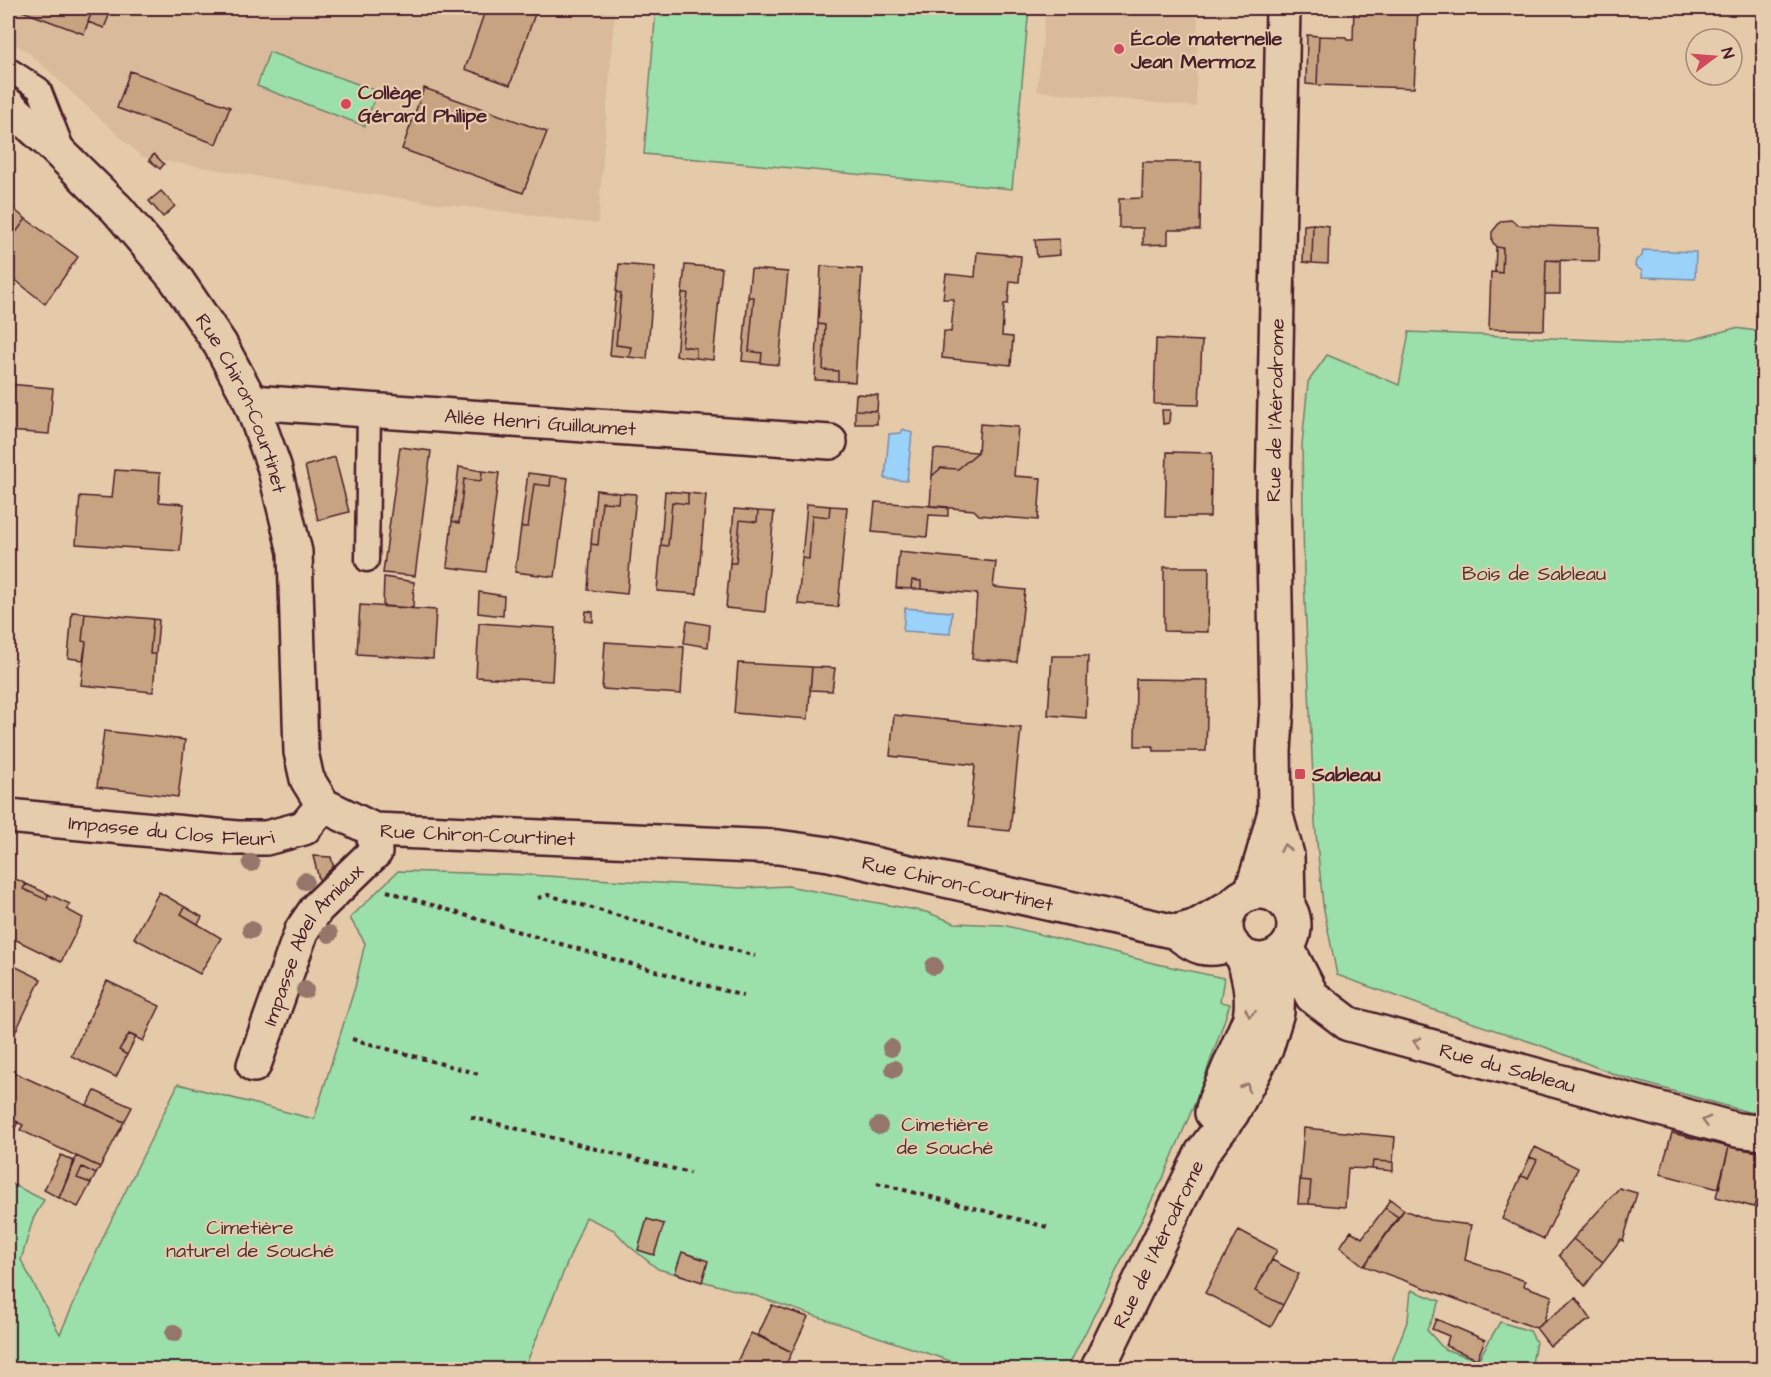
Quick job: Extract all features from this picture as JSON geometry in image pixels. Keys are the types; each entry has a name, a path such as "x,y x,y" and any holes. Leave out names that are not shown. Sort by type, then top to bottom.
{"street":[{"name":"Rue de l'Aérodrome","path":"1283,8 1273,496 1277,705 1274,751 1275,812 1287,855 1288,906"},
{"name":"Rue Chiron-Courtinet","path":"8,105 117,209 176,279 220,344 251,402 274,466 295,552 301,752 307,779 323,805 374,830 778,847 829,854 1176,932 1191,944 1202,948 1237,950"},
{"name":"Allée Henri Guillaumet","path":"251,402 830,442"},
{"name":"Impasse du Clos Fleuri","path":"8,816 237,838 266,838 304,828 323,805"},
{"name":"Rue de l'Aérodrome","path":"1241,899 1256,878 1275,812"},
{"name":"Impasse Abel Amiaux","path":"254,1065 302,930 317,908 375,852 374,830"},
{"path":"1176,932 1197,926 1241,899 1271,894 1280,898 1288,906 1293,916 1295,927 1283,951 1261,960 1237,950 1226,924 1241,899"},
{"name":"Rue de l'Aérodrome","path":"1202,1153 1215,1101 1250,1018 1251,990 1237,950"},
{"name":"Rue de l'Aérodrome","path":"1097,1370 1202,1153 1232,1113 1266,1049 1277,1012 1283,951"},
{"name":"Rue du Sableau","path":"1283,951 1312,996 1349,1024 1737,1130 1764,1133"}],"lane":[{"path":"8,69 39,89 67,160"},
{"path":"367,560 369,410"}],"path":[{"path":"386,891 743,996"},
{"path":"538,898 548,895 755,956"},
{"path":"352,1039 482,1075"},
{"path":"471,1117 690,1173"},
{"path":"877,1183 1051,1228"}],"shaded area":[{"name":"Collège Gérard Philipe","path":"8,8 615,8 598,224 344,191 142,157 29,53 8,40"},
{"name":"École maternelle Jean Mermoz","path":"1046,8 1198,8 1196,107 1037,91"}],"green space":[{"path":"656,8 1029,8 1012,189 644,154"},
{"path":"269,52 377,91 365,126 257,86"},
{"name":"Bois de Sableau","path":"1735,328 1764,332 1763,1113 1748,1112 1619,1076 1537,1044 1337,975 1323,905 1315,823 1304,579 1302,445 1308,382 1327,355 1399,385 1409,332 1644,342 1691,340"},
{"name":"Cimetière de Souché","path":"398,871 530,875 741,888 788,886 926,912 955,923 1003,925 1157,964 1224,978 1220,1002 1230,1004 1200,1091 1163,1178 1067,1369 974,1369 753,1295 658,1269 629,1246 614,1230 586,1217 524,1369 8,1369 8,1182 44,1200 33,1219 21,1260 60,1334 105,1233 178,1084 314,1119 355,987 365,943 350,918"},
{"path":"1411,1290 1440,1301 1427,1330 1444,1349 1478,1360 1500,1322 1530,1331 1536,1342 1531,1369 1389,1369 1408,1319"}],"water":[{"path":"1643,250 1696,252 1695,279 1642,277 1642,271 1635,266"},
{"path":"903,429 912,433 907,481 885,479 889,434 901,433"},
{"path":"905,608 952,612 950,634 903,631"}],"building":[{"path":"14,8 93,8 84,34"},
{"path":"93,8 112,8 104,28 88,22"},
{"path":"486,8 537,8 510,85 465,69"},
{"path":"1354,8 1418,8 1414,88 1317,85 1319,36 1346,37 1347,40 1353,40"},
{"path":"1307,35 1319,36 1317,85 1306,84"},
{"path":"130,71 230,107 216,144 117,108"},
{"path":"424,88 547,132 523,193 402,149"},
{"path":"154,154 164,164 160,169 149,160"},
{"path":"1143,162 1201,162 1200,230 1168,230 1168,244 1143,245 1143,228 1119,228 1119,199 1142,198"},
{"path":"161,191 175,206 163,217 149,201"},
{"path":"8,205 26,219 8,243"},
{"path":"26,219 78,257 45,304 8,274 8,243"},
{"path":"1511,220 1518,225 1600,228 1599,261 1546,260 1544,330 1489,329 1491,272 1502,273 1503,248 1496,247 1492,241 1492,232 1501,221"},
{"path":"1313,224 1329,226 1328,264 1312,263"},
{"path":"1313,224 1312,263 1303,262 1304,225"},
{"path":"1059,239 1060,255 1037,257 1035,240"},
{"path":"1496,247 1503,248 1502,273 1495,272"},
{"path":"977,252 1021,256 1019,282 1010,281 1008,304 1004,304 1002,336 1013,337 1011,365 942,358 944,331 951,332 954,299 943,299 946,274 975,277"},
{"path":"1546,260 1560,261 1560,294 1545,294"},
{"path":"619,264 655,267 647,359 629,357 631,347 616,345 621,293 616,292"},
{"path":"685,265 722,268 713,360 696,358 696,348 682,346 688,293 682,293"},
{"path":"821,266 862,269 855,382 838,381 838,371 823,370 825,325 818,324"},
{"path":"751,269 788,272 779,365 761,363 762,353 749,351 754,297 748,297"},
{"path":"616,292 621,293 616,345 631,347 629,357 610,355"},
{"path":"682,293 688,293 682,346 696,348 696,358 676,356"},
{"path":"748,297 754,297 749,351 762,353 761,363 742,361"},
{"path":"818,324 825,325 823,370 838,371 838,381 815,380"},
{"path":"1156,339 1202,341 1199,405 1154,404"},
{"path":"8,384 53,388 49,434 8,431"},
{"path":"856,394 878,395 877,411 855,410"},
{"path":"855,410 877,411 877,424 855,424"},
{"path":"1162,410 1170,410 1169,423 1163,424"},
{"path":"980,424 1018,427 1014,476 1041,478 1038,520 979,515 974,510 930,506 932,476 941,468 958,469 978,452"},
{"path":"400,447 431,451 415,576 383,573"},
{"path":"934,449 978,452 958,469 941,468 932,476"},
{"path":"1167,452 1212,453 1210,517 1165,517"},
{"path":"335,457 349,512 318,520 305,466"},
{"path":"459,467 482,471 481,481 464,479 459,523 452,521"},
{"path":"115,470 160,473 159,502 184,504 180,551 76,544 80,496 112,498"},
{"path":"482,471 499,473 486,572 447,567 452,521 459,523 464,479 481,481"},
{"path":"528,473 551,476 550,486 534,484 528,527 521,527"},
{"path":"551,476 568,478 555,577 515,572 521,527 528,527 534,484 550,486"},
{"path":"596,490 619,493 618,503 602,502 598,545 591,544"},
{"path":"665,491 688,493 688,504 672,502 668,546 661,545"},
{"path":"619,493 636,494 627,594 588,590 591,544 598,545 602,502 618,503"},
{"path":"688,493 706,495 697,594 657,591 661,545 668,546 672,502 688,504"},
{"path":"875,502 948,507 948,516 929,515 927,537 872,532"},
{"path":"807,504 830,506 829,517 812,515 809,559 802,558"},
{"path":"830,506 847,507 838,607 798,604 802,558 809,559 812,515 829,517"},
{"path":"734,509 758,511 757,522 740,520 736,563 730,563"},
{"path":"758,511 774,512 765,612 726,608 730,563 736,563 740,520 757,522"},
{"path":"899,552 996,562 993,587 1025,590 1017,662 972,659 977,594 921,589 921,581 912,580 911,589 896,588"},
{"path":"1164,567 1209,567 1208,632 1164,631"},
{"path":"384,577 414,582 413,608 383,606"},
{"path":"912,580 921,581 921,589 911,589"},
{"path":"479,592 504,596 503,616 478,613"},
{"path":"360,605 436,610 433,659 357,654"},
{"path":"586,611 593,612 593,622 585,621"},
{"path":"72,612 85,613 82,641 86,642 83,660 68,658"},
{"path":"85,613 153,619 150,654 156,654 153,692 81,685 86,642 82,641"},
{"path":"153,619 159,620 156,654 150,654"},
{"path":"687,621 710,625 708,647 684,643"},
{"path":"479,623 555,628 552,681 476,677"},
{"path":"605,642 684,647 681,694 602,689"},
{"path":"1052,656 1088,656 1086,718 1048,715"},
{"path":"738,663 812,667 808,719 734,713"},
{"path":"812,667 835,668 832,691 810,690"},
{"path":"1136,679 1208,680 1206,751 1154,751 1153,746 1135,746"},
{"path":"894,715 1021,728 1010,831 969,827 975,765 890,756"},
{"path":"104,731 185,740 178,797 97,787"},
{"path":"313,856 331,857 334,869 320,883"},
{"path":"8,875 26,884 23,889 47,900 48,894 70,904 66,909 83,918 61,962 8,936"},
{"path":"26,884 48,894 47,900 23,889"},
{"path":"159,892 185,907 181,914 221,938 200,974 134,938"},
{"path":"185,907 202,917 198,924 181,914"},
{"path":"8,963 41,979 8,1047"},
{"path":"107,981 160,1006 143,1041 129,1034 119,1050 127,1055 116,1077 71,1056"},
{"path":"129,1034 136,1037 127,1055 119,1050"},
{"path":"8,1071 15,1073 8,1091"},
{"path":"15,1073 124,1122 100,1167 20,1130 23,1125 8,1118 8,1092"},
{"path":"95,1091 132,1107 124,1122 87,1105"},
{"path":"8,1118 18,1122 15,1128 8,1124"},
{"path":"1304,1128 1395,1137 1393,1162 1373,1161 1372,1169 1348,1168 1345,1207 1309,1204 1311,1181 1300,1180"},
{"path":"1672,1133 1729,1147 1719,1189 1660,1174"},
{"path":"1535,1147 1578,1168 1544,1239 1502,1219 1521,1176 1528,1178 1537,1160 1530,1157"},
{"path":"1729,1147 1764,1153 1764,1203 1756,1200 1754,1207 1716,1197"},
{"path":"61,1155 75,1162 59,1198 44,1190"},
{"path":"76,1156 100,1167 96,1174 82,1167 77,1178 91,1183 78,1207 59,1198"},
{"path":"1530,1157 1537,1160 1528,1178 1521,1176"},
{"path":"1373,1161 1393,1162 1393,1171 1372,1169"},
{"path":"82,1167 96,1174 91,1183 77,1178"},
{"path":"1300,1180 1311,1181 1309,1204 1298,1204"},
{"path":"1619,1188 1637,1193 1623,1241 1621,1239 1603,1262 1573,1239"},
{"path":"1390,1199 1404,1210 1398,1217 1385,1208"},
{"path":"1385,1208 1398,1217 1364,1266 1340,1247 1351,1231 1362,1238"},
{"path":"1404,1210 1430,1220 1471,1225 1465,1260 1525,1281 1524,1286 1552,1296 1543,1323 1536,1328 1364,1266"},
{"path":"647,1219 664,1224 654,1255 638,1250"},
{"path":"1239,1230 1277,1250 1255,1291 1283,1305 1271,1327 1205,1293"},
{"path":"1573,1239 1603,1262 1585,1286 1559,1255"},
{"path":"682,1252 708,1261 702,1282 675,1273"},
{"path":"1272,1260 1299,1274 1283,1305 1255,1291"},
{"path":"1576,1298 1591,1319 1550,1346 1536,1328"},
{"path":"772,1305 808,1317 792,1352 758,1335"},
{"path":"1436,1319 1485,1340 1477,1359 1446,1346 1449,1336 1432,1329"},
{"path":"751,1333 792,1352 784,1368 775,1364 772,1370 733,1370"}],"place":[{"name":"École maternelle Jean Mermoz","path":"1119,49"},
{"name":"Collège Gérard Philipe","path":"346,104"},
{"name":"Sableau","path":"1300,774"}],"park label":[{"name":"Cimetière naturel de Souché","path":"250,1238"}]}
